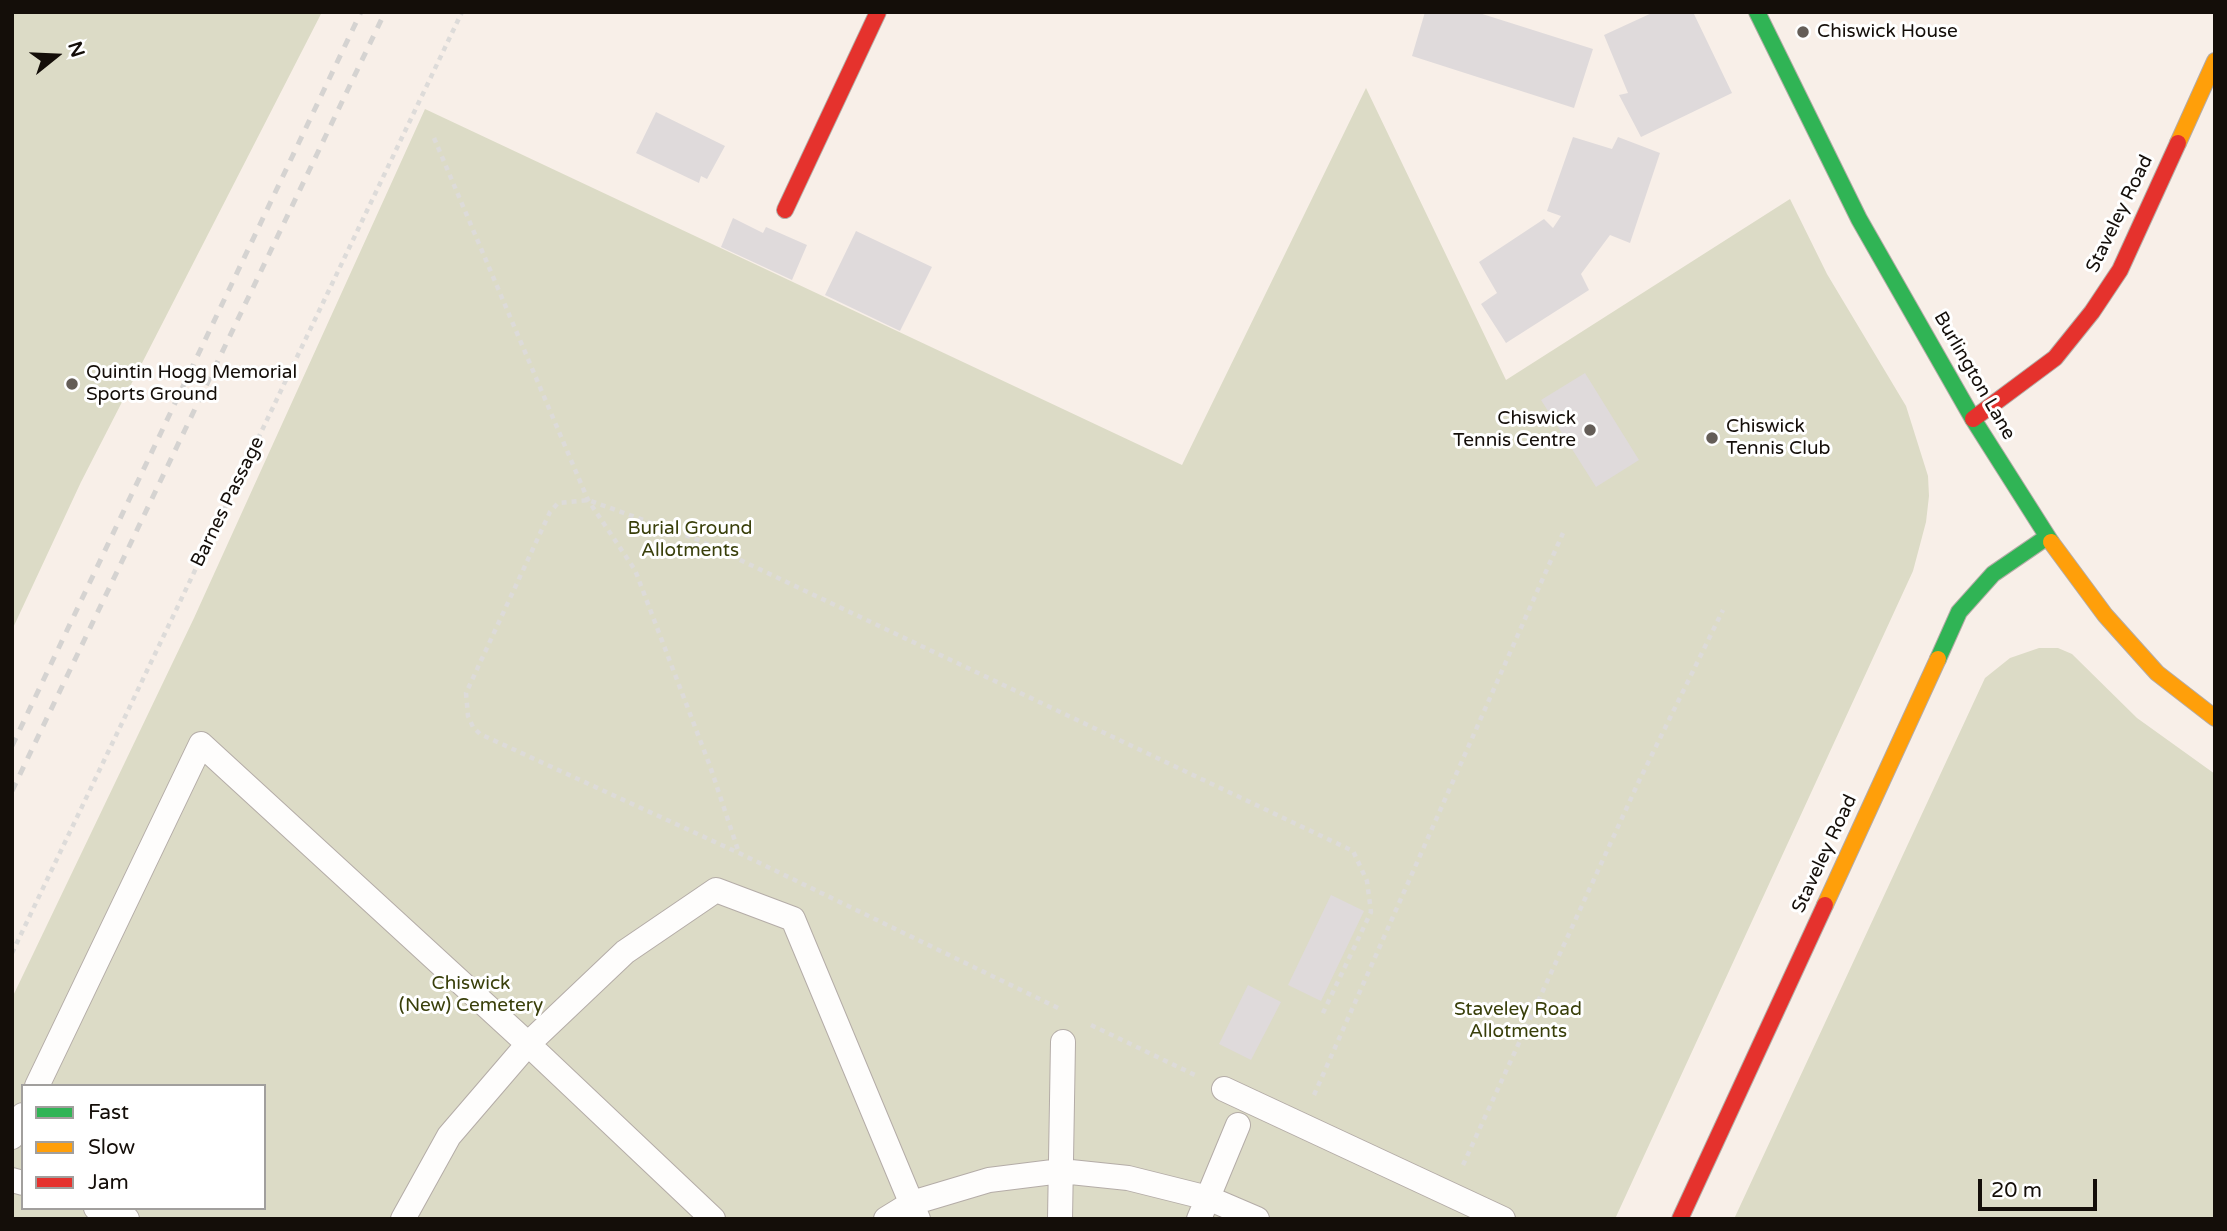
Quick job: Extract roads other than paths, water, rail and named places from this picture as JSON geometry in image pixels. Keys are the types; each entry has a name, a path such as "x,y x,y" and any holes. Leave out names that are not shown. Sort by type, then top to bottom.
{"street":[{"path":"785,211 878,12"},
{"name":"Burlington Lane","path":"1758,12 1859,219 1973,419 2047,537 2105,615 2157,673 2215,718"},
{"name":"Staveley Road","path":"1973,419 2055,358 2092,312 2120,270 2215,61"},
{"name":"Staveley Road","path":"1680,1219 1959,612 1993,574 2047,537"}],"lane":[{"path":"38,1084 201,744 528,1044 713,1219"},
{"path":"403,1219 449,1136 528,1044 625,952 716,890 793,919 915,1211"},
{"path":"1060,1219 1063,1042"},
{"path":"1224,1089 1503,1219"},
{"path":"12,1137 21,1119"},
{"path":"1203,1209 1238,1125"},
{"path":"886,1219 915,1211 989,1180 1061,1171 1128,1178 1203,1209 1256,1219"},
{"path":"102,1210 127,1219"}],"railway":[{"path":"12,746 361,12"},
{"path":"12,791 385,12"}],"place":[{"name":"Chiswick House","path":"1803,32"},
{"name":"Quintin Hogg Memorial Sports Ground","path":"72,384"},
{"name":"Chiswick Tennis Centre","path":"1590,430"},
{"name":"Chiswick Tennis Club","path":"1712,438"}],"park label":[{"name":"Burial Ground Allotments","path":"690,540"},
{"name":"Chiswick (New) Cemetery","path":"471,995"},
{"name":"Staveley Road Allotments","path":"1518,1021"}]}
